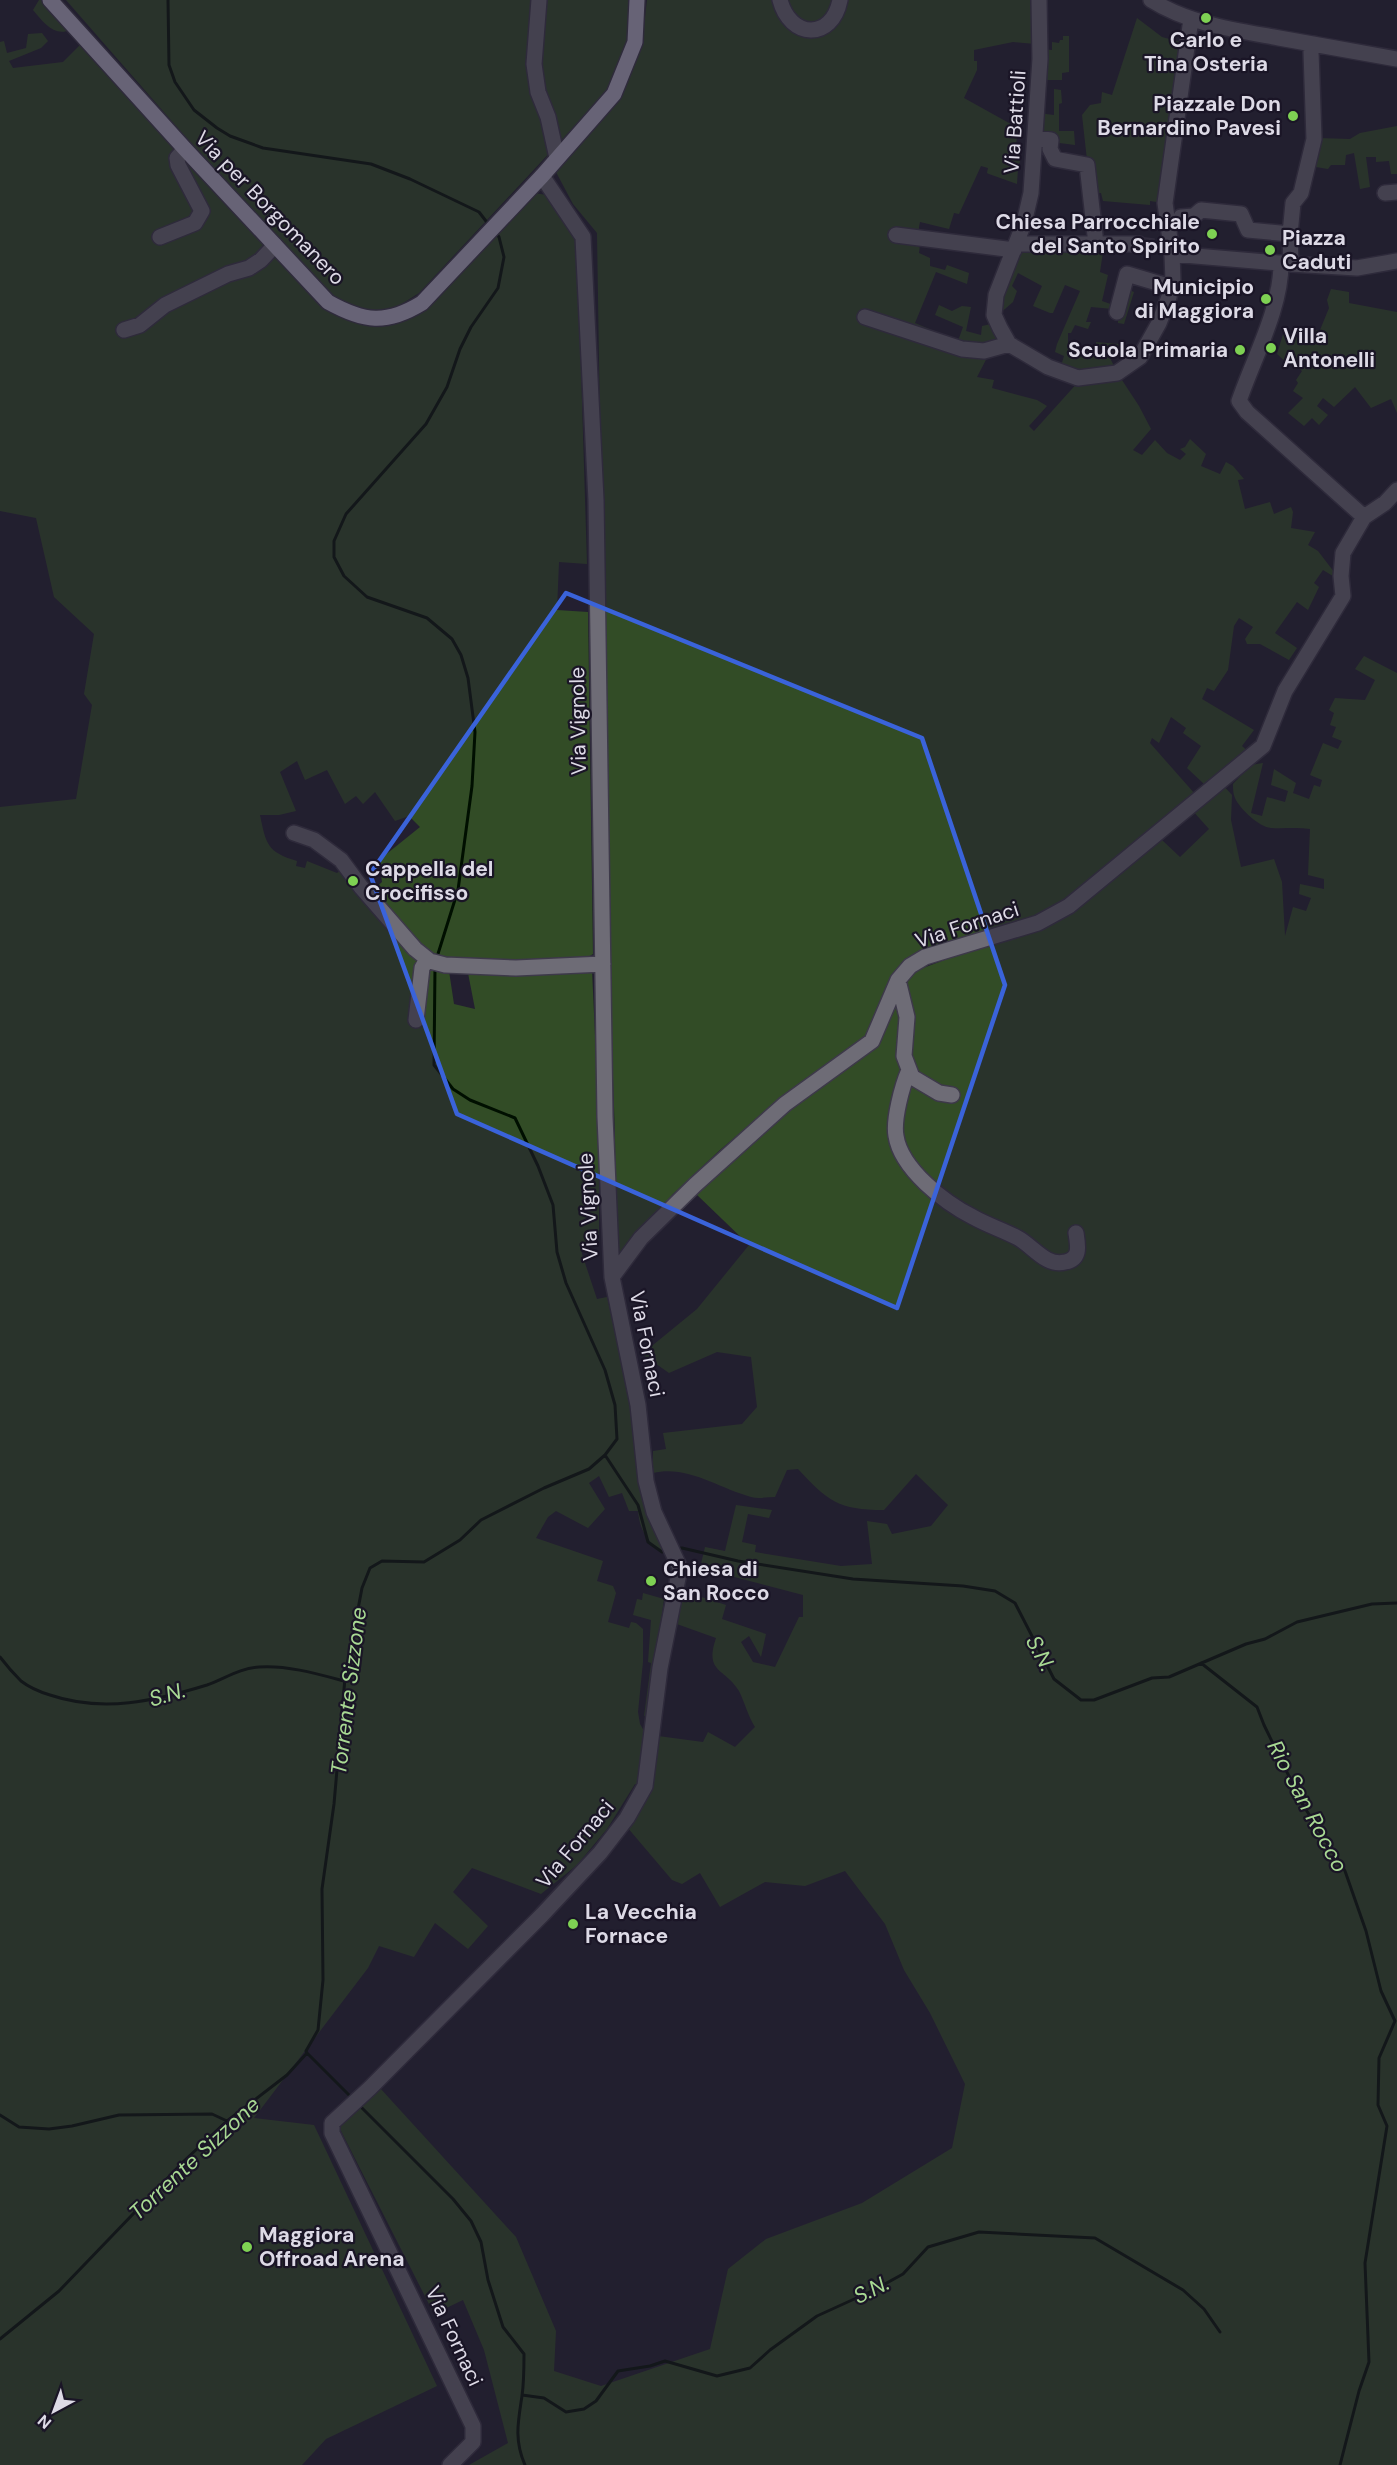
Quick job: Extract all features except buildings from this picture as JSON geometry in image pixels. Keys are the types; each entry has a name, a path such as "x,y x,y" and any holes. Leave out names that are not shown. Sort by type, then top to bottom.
{"main road":[{"name":"Via per Borgomanero","path":"50,0 328,302 352,315 374,320 412,309 422,303 542,176 614,94 635,42 637,0"}],"street":[{"path":"539,0 534,64 538,92 548,117 557,158"},
{"path":"780,0 786,18 796,26 809,31 822,28 832,20 841,0"},
{"name":"Via Battioli","path":"1009,344 994,315 996,295 1015,247 1031,193 1040,58 1039,0"},
{"path":"1151,0 1191,19 1397,59"},
{"path":"865,317 962,349 984,351 1009,344 1048,367 1078,378 1117,373 1140,357 1159,322 1171,287 1172,254 1165,203 1191,19"},
{"path":"1314,44 1311,52 1314,139 1301,193 1293,203 1286,264 1276,301 1239,401 1247,412 1364,518 1385,503 1397,490"},
{"path":"1035,138 1051,140 1050,149 1055,159 1087,165 1096,244"},
{"path":"160,237 195,223 202,211 178,165 177,158 185,149"},
{"name":"Via Vignole","path":"542,176 583,237 597,516 605,1128 612,1277"},
{"path":"1167,222 1179,222 1181,217 1194,216 1200,210 1241,214 1248,230 1290,234"},
{"path":"896,235 1015,247 1139,244"},
{"path":"124,330 140,325 165,305 228,274 249,268 261,260 276,244"},
{"path":"1172,254 1357,268 1397,261"},
{"path":"1117,312 1127,274 1171,287"},
{"name":"Via Fornaci","path":"450,2465 473,2442 473,2426 332,2133 332,2123 370,2088 542,1915 600,1853 627,1818 645,1786 660,1668 680,1568 654,1512 646,1481 639,1405 612,1277 641,1238 695,1185 785,1104 872,1041 898,980 910,966 925,957 1038,923 1069,906 1263,746 1284,691 1343,596 1341,576 1343,553 1364,518"},
{"path":"294,833 314,840 341,860 415,950 428,960 445,965 516,968 603,964"},
{"path":"416,1020 422,968 428,960"},
{"path":"898,980 907,1017 904,1056 912,1077 924,1087 939,1094 952,1095"},
{"path":"909,1070 904,1080 895,1125 896,1138 903,1156 926,1182 958,1209 1026,1242 1048,1260 1064,1263 1075,1258 1079,1250 1076,1233"}],"highlighted area":[{"path":"566,593 922,738 1005,985 897,1308 457,1114 370,874"}],"green space":[{"path":"39,0 42,0 70,30 59,32 45,23 33,10"},
{"path":"66,0 634,0 632,39 608,90 419,293 389,312 357,309 330,296 190,142"},
{"path":"647,0 1036,0 1035,44 1013,42 974,50 977,70 964,98 1018,128 1016,145 1010,144 1009,156 1021,158 1017,184 987,173 988,168 981,166 959,214 954,213 949,229 920,222 919,253 930,258 930,266 945,270 947,265 969,273 967,284 936,272 915,323 958,341 963,327 935,315 939,305 952,311 962,306 971,307 966,331 981,335 982,326 991,324 1005,342 990,352 977,377 994,380 992,388 1037,400 1047,406 1029,426 1034,431 1080,380 1118,374 1151,429 1133,450 1142,455 1155,440 1167,453 1180,460 1186,454 1180,449 1185,447 1190,439 1206,454 1201,466 1220,474 1226,462 1233,466 1244,479 1238,480 1245,509 1270,502 1274,514 1291,507 1293,512 1291,528 1315,532 1308,545 1318,551 1341,581 1323,570 1314,583 1319,587 1308,610 1297,602 1275,633 1297,648 1289,660 1260,644 1247,644 1245,639 1253,627 1239,618 1234,626 1228,670 1214,691 1207,688 1202,699 1254,730 1242,746 1250,753 1204,784 1187,768 1201,746 1183,733 1186,728 1171,717 1159,743 1152,738 1150,743 1195,794 1053,908 1012,926 932,949 902,962 867,1040 785,1095 720,1150 673,1194 616,1260 615,1136 608,933 597,233 573,204 556,172 620,100 642,43"},
{"path":"1137,18 1162,37 1184,43 1163,203 1150,201 1150,205 1103,201 1101,193 1092,193 1086,168 1082,115 1090,105 1101,103 1102,92 1112,95"},
{"path":"42,33 48,41 41,48 9,61 13,68 63,62 83,42 308,290 336,314 355,323 366,324 392,320 423,307 482,245 527,192 547,195 577,239 587,564 559,562 557,610 588,612 593,954 583,960 552,961 463,962 430,956 392,921 371,892 382,882 379,860 420,827 409,816 395,821 375,792 363,804 356,796 345,804 327,770 305,780 297,761 280,772 296,811 279,815 260,815 266,840 270,846 279,854 297,861 296,866 305,868 307,861 337,873 345,867 369,904 419,956 433,968 449,971 454,1004 475,1009 468,973 592,970 599,1122 599,1240 585,1243 581,1248 597,1299 607,1297 632,1405 643,1498 664,1550 655,1548 648,1539 641,1527 638,1511 629,1511 622,1493 609,1497 599,1476 589,1483 605,1509 588,1528 556,1511 548,1517 536,1538 603,1561 597,1581 613,1586 616,1593 608,1622 629,1628 631,1622 636,1623 643,1629 643,1662 638,1712 640,1724 647,1736 645,1761 640,1785 635,1784 607,1829 577,1865 541,1894 472,1868 453,1892 488,1926 468,1949 435,1923 414,1957 379,1946 368,1968 254,2118 314,2125 437,2386 326,2439 302,2465 0,2465 0,807 76,799 92,705 84,694 94,634 54,597 36,518 0,511 0,42 4,41 7,53 26,48 28,34"},
{"path":"1063,36 1069,36 1069,72 1062,73 1062,80 1040,80 1042,49 1052,50 1052,42 1059,43 1063,40"},
{"path":"1054,89 1061,90 1059,131 1074,131 1075,145 1036,140 1038,113 1054,115"},
{"path":"1397,126 1397,174 1391,174 1389,161 1376,162 1376,157 1366,157 1370,187 1360,189 1354,153 1346,155 1345,165 1331,165 1328,169 1310,166 1317,138 1350,139 1360,133"},
{"path":"1018,245 1104,245 1100,272 1108,275 1102,301 1119,307 1127,289 1134,292 1124,324 1118,323 1118,316 1113,309 1091,307 1086,322 1091,322 1088,329 1075,325 1071,333 1068,333 1068,344 1096,352 1096,342 1119,344 1122,353 1110,358 1115,368 1079,375 1060,369 1064,356 1055,352 1057,344 1080,291 1065,285 1053,313 1050,313 1033,306 1042,286 1018,273 1012,286 1017,291 1013,302 998,315 999,297"},
{"path":"1331,289 1349,292 1349,303 1397,312 1397,413 1391,399 1371,408 1355,387 1334,407 1323,398 1317,406 1328,415 1319,425 1312,418 1304,426 1288,413 1303,398 1293,391 1302,371 1291,361 1288,364 1277,354 1284,331 1306,341 1310,331 1320,330 1329,308 1327,300"},
{"path":"1364,656 1397,673 1397,2465 469,2465 508,2443 484,2350 463,2300 434,2314 339,2127 380,2088 516,2237 556,2331 554,2371 601,2386 710,2349 728,2269 766,2239 862,2203 952,2148 965,2084 930,2013 904,1970 885,1924 845,1871 805,1886 765,1882 720,1907 700,1873 682,1884 672,1880 627,1827 658,1736 703,1742 708,1732 735,1747 755,1727 739,1691 714,1664 713,1649 716,1638 674,1623 683,1591 726,1605 722,1619 766,1634 761,1657 749,1636 741,1642 753,1662 775,1667 799,1617 803,1617 803,1595 700,1568 705,1547 725,1551 736,1505 772,1510 769,1518 748,1514 742,1542 756,1545 755,1552 841,1566 872,1564 867,1521 887,1524 892,1534 931,1526 948,1505 916,1474 884,1510 868,1510 844,1505 826,1496 798,1469 787,1470 775,1497 760,1498 739,1493 691,1475 666,1471 653,1473 653,1451 666,1449 663,1433 742,1424 757,1407 751,1357 717,1352 669,1373 642,1354 697,1309 749,1245 695,1193 812,1088 876,1042 891,1004 915,971 1056,922 1162,840 1180,857 1209,829 1192,810 1221,783 1232,795 1231,820 1241,867 1274,859 1282,882 1285,936 1293,907 1306,911 1311,898 1299,894 1300,884 1324,889 1324,879 1308,875 1310,829 1266,827 1250,817 1237,802 1233,784 1251,765 1263,763 1251,813 1262,816 1267,797 1285,802 1288,791 1271,785 1274,769 1296,783 1293,793 1309,799 1314,785 1320,787 1322,780 1310,775 1323,743 1338,749 1342,741 1332,737 1336,727 1330,725 1334,713 1329,710 1335,698 1365,700 1375,680 1355,669"},
{"path":"643,1593 664,1599 648,1715 644,1716 651,1663 648,1662 651,1620 633,1615 637,1599 642,1600"}],"waterway":[{"name":"Torrente Sizzone","path":"168,0 169,65 175,82 194,110 217,128 230,136 263,148 371,164 410,179 479,212 489,225"},
{"name":"Torrente Sizzone","path":"437,957 458,890 472,786 475,732 468,678 461,655 452,639 427,618 367,597 344,576 334,557 334,541 346,514 426,424 447,387 460,349 471,327 498,288 504,257 499,237 495,232"},
{"name":"Torrente Sizzone","path":"0,2339 59,2291 184,2161 227,2121 287,2075 307,2053 318,2030 323,1980 322,1889 334,1804 345,1678 362,1588 370,1568 382,1561 424,1562 460,1540 481,1520 544,1488 589,1469 605,1455 617,1439 615,1405 605,1370 566,1283 557,1252 553,1205 538,1166 515,1118 470,1100 453,1089 434,1065 435,967"},
{"name":"S.N.","path":"605,1455 638,1505 648,1542 662,1552 667,1551"},
{"name":"S.N.","path":"676,1549 682,1548 738,1561 853,1579 963,1586 995,1591 1015,1603 1054,1679 1081,1700 1094,1700 1152,1678 1169,1677 1246,1644 1265,1639 1297,1622 1372,1604 1397,1603"},
{"name":"S.N.","path":"0,1657 21,1681 31,1688 46,1694 90,1703 129,1703 168,1696 207,1685 245,1669 259,1667 291,1669 344,1681"},
{"name":"Rio San Rocco","path":"1201,1663 1257,1707 1303,1805 1345,1871 1366,1931 1381,1991 1395,2021 1379,2058 1378,2105 1387,2126 1365,2263 1369,2362 1340,2465"},
{"path":"307,2053 351,2097"},
{"path":"358,2104 453,2199 471,2221 481,2242 488,2280 503,2327 524,2354 518,2431 519,2447 525,2465"},
{"name":"S.N.","path":"0,2115 19,2127 49,2129 119,2115 212,2114 227,2121"},
{"name":"S.N.","path":"522,2395 544,2398 566,2412 584,2409 596,2401 618,2371 665,2361 717,2376 750,2368 770,2350 817,2316 903,2274 928,2247 979,2232 1095,2238 1183,2290 1204,2309 1220,2332"}],"tunnel":[{"path":"1139,244 1170,248"}],"place":[{"name":"Carlo e Tina Osteria","path":"1206,18"},
{"name":"Piazzale Don Bernardino Pavesi","path":"1293,116"},
{"name":"Chiesa Parrocchiale del Santo Spirito","path":"1212,234"},
{"name":"Piazza Caduti","path":"1270,250"},
{"name":"Municipio di Maggiora","path":"1266,299"},
{"name":"Villa Antonelli","path":"1271,348"},
{"name":"Scuola Primaria","path":"1240,350"},
{"name":"Cappella del Crocifisso","path":"353,881"},
{"name":"Chiesa di San Rocco","path":"651,1581"},
{"name":"La Vecchia Fornace","path":"573,1924"},
{"name":"Maggiora Offroad Arena","path":"247,2247"}]}
